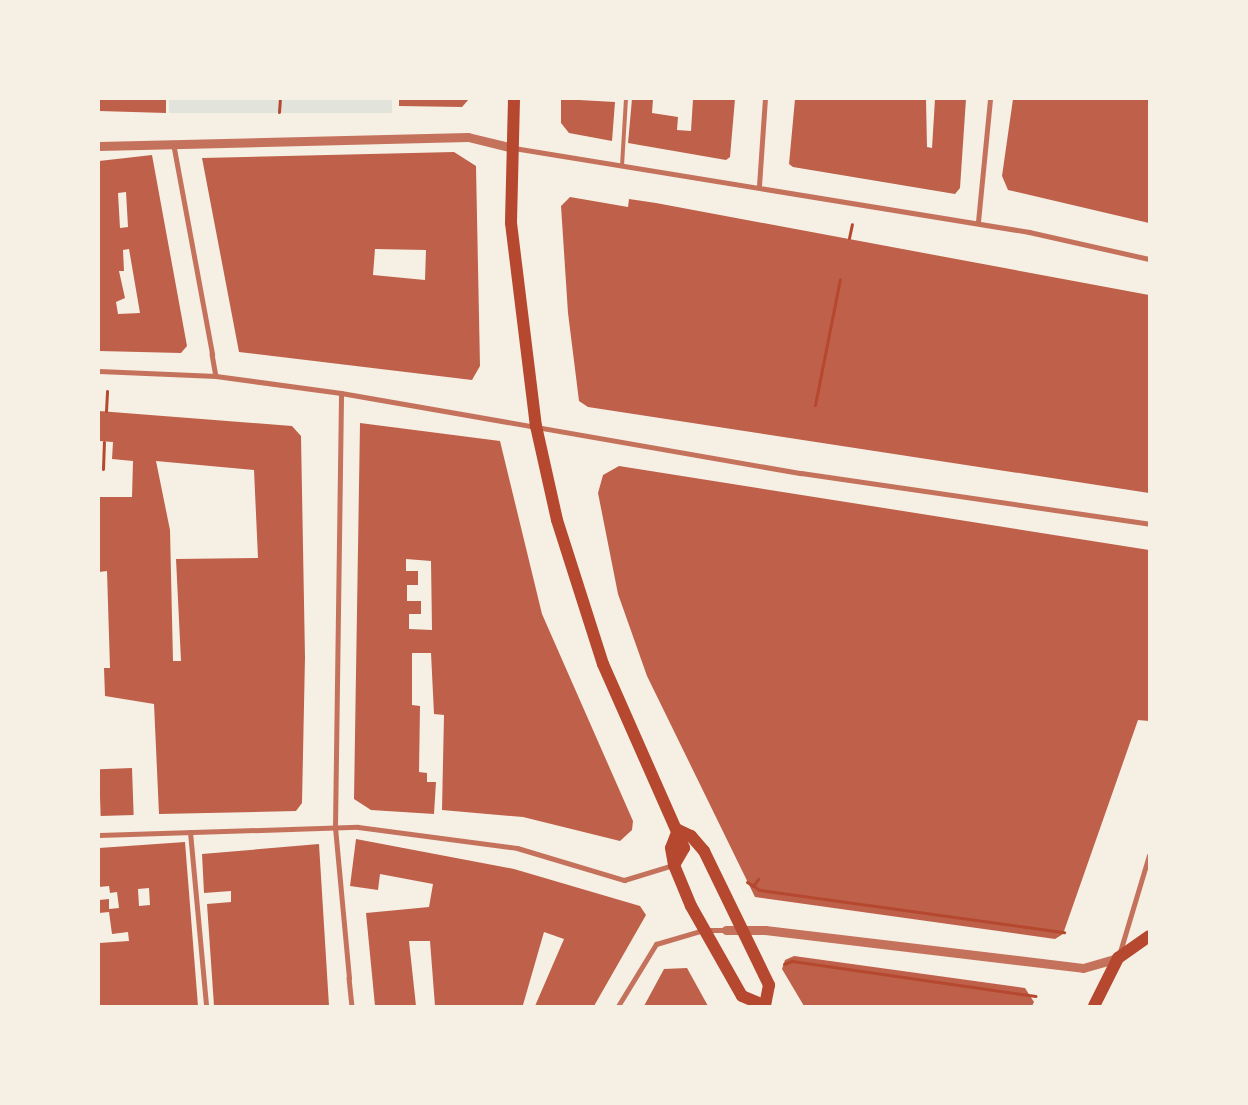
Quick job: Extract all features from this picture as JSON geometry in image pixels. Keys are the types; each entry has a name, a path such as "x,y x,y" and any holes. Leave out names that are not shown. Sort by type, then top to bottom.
{"main road":[{"path":"514,99 511,223 536,426 557,520 603,664 678,830 697,841 742,930 768,985 765,1006 742,996 704,930 674,865 672,848 678,830"},
{"path":"1094,1006 1118,958 1149,936"}],"street":[{"path":"759,186 764,99"},
{"path":"978,222 990,99"},
{"path":"99,146 468,137 513,148 978,222 1149,259"},
{"path":"173,143 216,376"},
{"path":"99,371 216,376 341,393 801,473 1149,524"},
{"path":"341,393 335,827 352,1006"},
{"path":"99,835 335,827 517,848 624,880 674,865"},
{"path":"190,832 206,1006"},
{"path":"618,1006 649,949 667,939 704,930 742,930 1083,968 1118,958 1149,855"}],"lane":[{"path":"622,166 626,99"}],"path":[{"path":"279,112 280,99"},
{"path":"815,405 840,279"},
{"path":"103,469 104,442"},
{"path":"753,886 758,879"},
{"path":"746,882 753,886 1064,932"},
{"path":"785,960 1032,995"},
{"path":"782,964 792,960"}],"shaded area":[{"path":"169,99 392,99 392,113 169,113"}],"building":[{"path":"99,99 166,99 166,113 99,111"},
{"path":"399,99 469,99 462,107 399,106"},
{"path":"561,99 615,102 612,141 569,133 561,123"},
{"path":"632,99 653,99 652,113 678,117 677,130 691,131 693,99 735,99 730,157 726,160 628,143"},
{"path":"795,99 926,99 927,147 932,148 935,99 966,99 960,188 955,194 793,167 789,164"},
{"path":"1013,99 1149,99 1149,223 1008,190 1002,176"},
{"path":"454,152 476,166 480,366 472,380 239,352 202,158","holes":["375,249 426,250 425,280 373,275"]},
{"path":"152,155 187,346 181,353 99,351 99,161","holes":["126,192 128,227 120,228 118,193","129,249 140,313 118,314 116,302 125,298 119,271 124,271 123,250"]},
{"path":"570,197 628,207 629,199 656,203 1149,295 1149,493 588,407 579,401 568,313 561,206"},
{"path":"99,411 292,426 301,436 305,657 302,803 296,811 159,814 154,704 105,696 104,668 110,668 107,571 99,572 99,497 132,497 133,461 112,459 113,442 99,441","holes":["156,461 254,470 258,558 176,559 181,661 173,661 170,530"]},
{"path":"360,423 500,441 542,614 633,821 632,830 620,841 523,817 442,810 444,715 434,714 431,653 412,653 412,705 420,706 419,772 427,773 427,782 436,782 434,814 371,810 354,799","holes":["406,559 431,561 432,630 409,629 409,614 421,614 421,601 407,601 407,585 418,585 418,571 406,571"]},
{"path":"619,466 1149,550 1149,721 1138,720 1063,934 1055,939 755,897 647,676 618,594 598,493 603,475"},
{"path":"132,768 134,815 101,816 99,769"},
{"path":"356,839 514,869 640,906 646,915 594,1006 535,1006 564,939 544,932 523,1005 435,1006 430,941 409,941 416,1006 375,1006 366,913 429,907 433,884 380,874 378,890 350,886"},
{"path":"185,842 198,1006 99,1006 99,943 129,941 128,932 112,934 109,912 99,913 99,900 109,899 109,909 119,908 117,892 110,893 109,886 99,887 99,848","holes":["149,888 150,905 139,906 138,889"]},
{"path":"319,844 329,1006 214,1006 207,904 231,902 231,891 204,893 202,854"},
{"path":"794,956 1025,988 1034,1002 1032,1006 804,1006 782,969 785,960"},
{"path":"687,968 708,1006 644,1006 664,969"}]}
